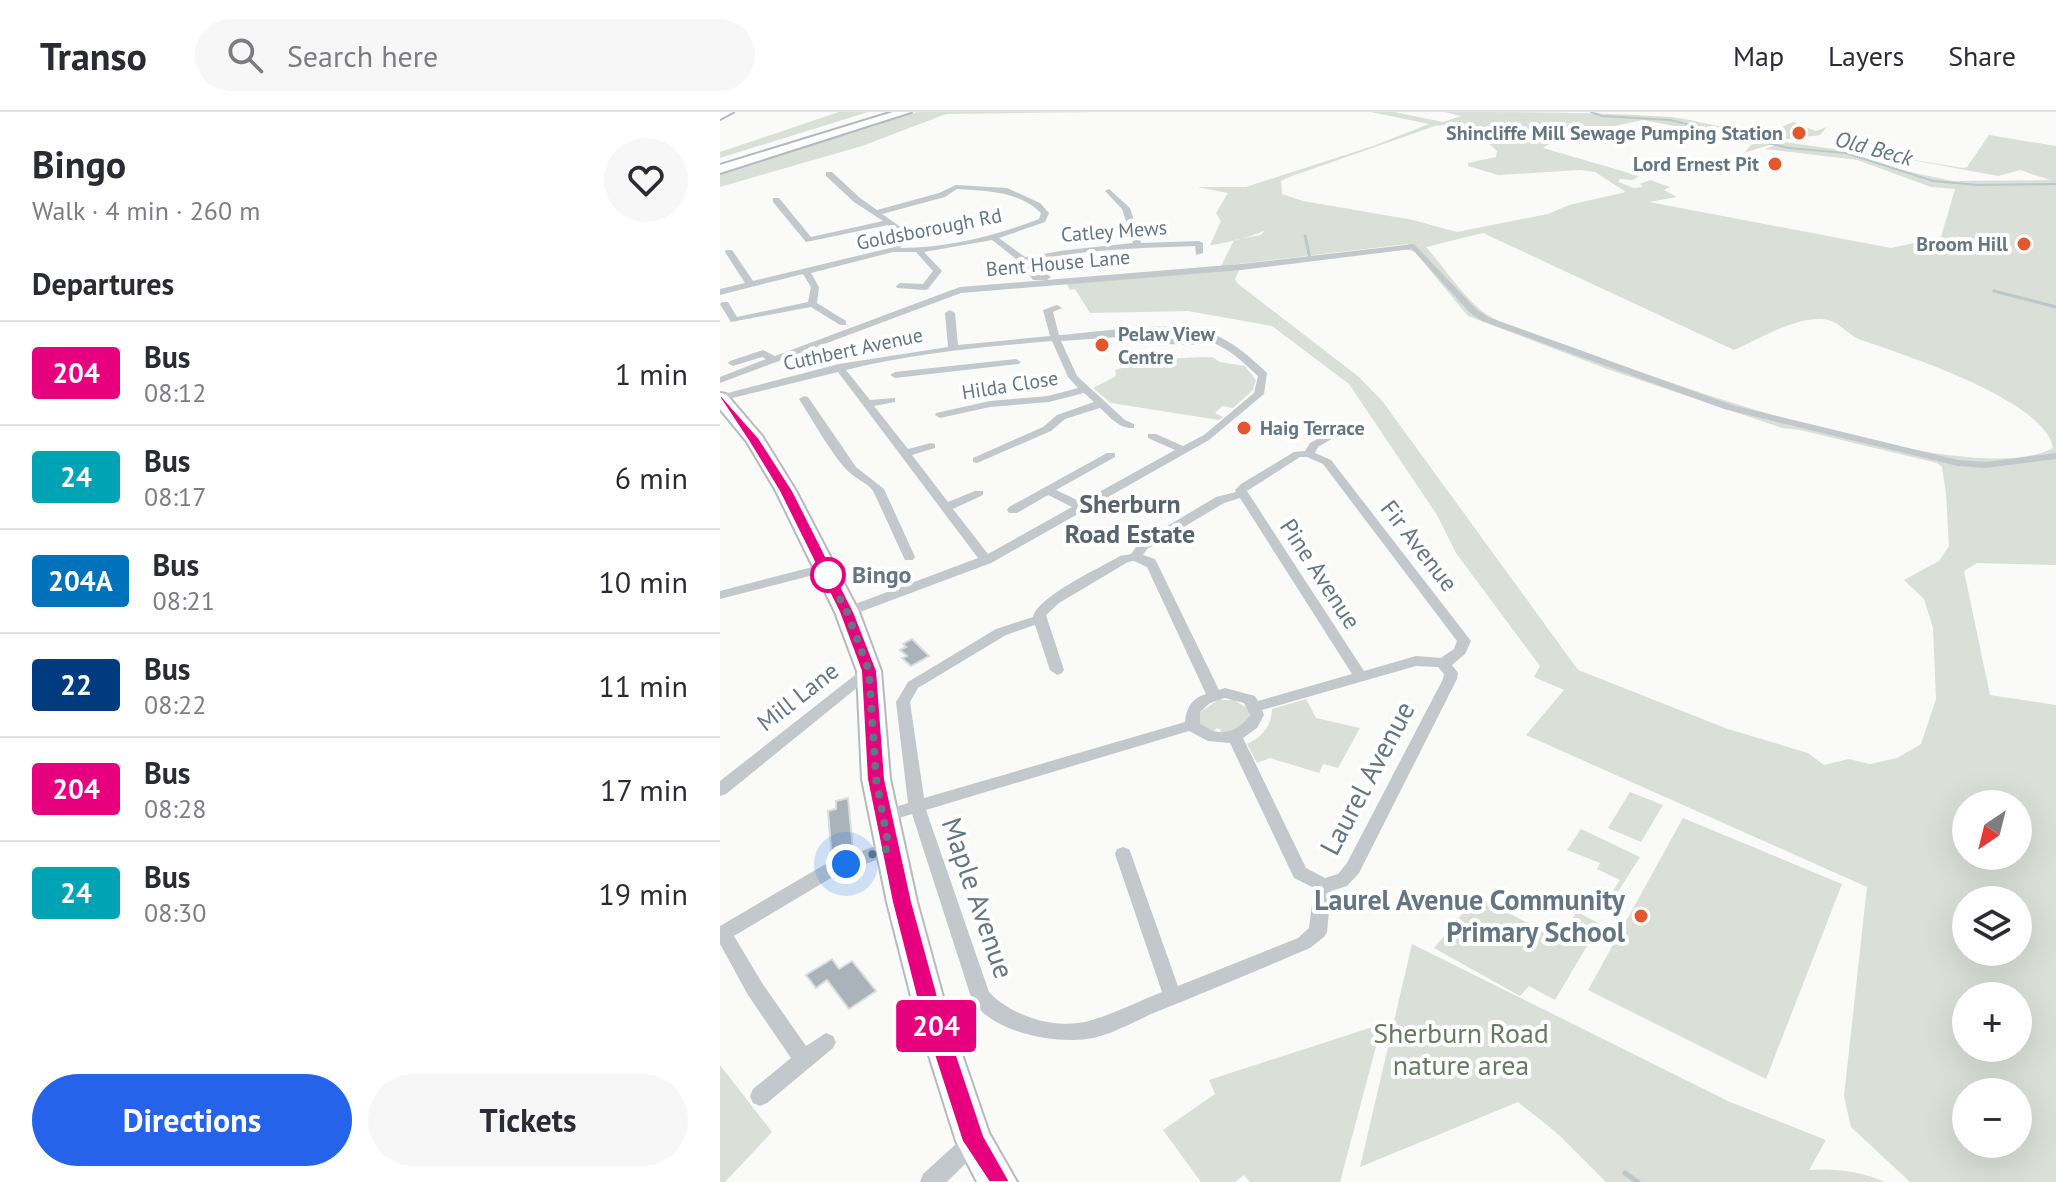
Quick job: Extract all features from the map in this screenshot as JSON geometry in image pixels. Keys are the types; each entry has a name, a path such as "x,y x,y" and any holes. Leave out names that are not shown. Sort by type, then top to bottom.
{"highway":[{"path":"720,167 889,112"},
{"path":"720,167 905,112"}],"main road":[{"path":"720,116 728,112"},
{"path":"720,398 755,440 786,491 847,612 869,671 882,817 889,848 930,1008 974,1141 998,1182"}],"street":[{"path":"829,174 901,230 899,244 893,250"},
{"name":"Goldsborough Rd","path":"720,292 893,250 918,250 992,236 1042,220 1045,213 1037,205 1004,190 956,187 942,195 876,213"},
{"path":"1109,191 1126,208 1136,231 1137,245"},
{"path":"776,200 809,240 890,222"},
{"path":"992,236 1023,260 1036,278 1110,271"},
{"name":"Catley Mews","path":"1023,260 1083,249 1137,245 1199,243 1199,253"},
{"name":"Bent House Lane","path":"720,380 960,290 1256,265 1414,246 1477,314 1678,391 1786,422 1958,463 1986,465 2056,456"},
{"path":"900,286 925,287 938,271 918,250"},
{"path":"729,252 751,285"},
{"path":"806,272 815,287 812,304"},
{"path":"725,304 734,320"},
{"path":"720,325 812,304 843,323"},
{"path":"1048,309 1055,337 1073,377 1126,424 1106,427"},
{"name":"Cuthbert Avenue","path":"950,313 955,348"},
{"path":"847,612 986,560 1184,450 1207,436 1259,394 1264,383 1263,375 1226,344 1195,335 1183,342 1170,342"},
{"name":"Cuthbert Avenue","path":"720,398 839,367 955,348 1055,337 1195,335"},
{"path":"955,348 960,369"},
{"path":"733,363 761,351 774,359"},
{"path":"893,376 1016,362"},
{"path":"839,367 986,560"},
{"name":"Hilda Close","path":"940,415 990,404 1049,399 1085,389"},
{"path":"804,399 852,469 876,487 887,517 905,540 909,557"},
{"path":"866,404 891,400"},
{"path":"977,460 1047,429 1061,417 1100,404"},
{"path":"1135,557 1143,546 1220,500 1243,494 1241,490 1245,486 1298,454 1309,454 1314,445 1341,429"},
{"path":"1152,436 1184,450"},
{"path":"904,454 931,446"},
{"name":"Fir Avenue","path":"1309,454 1327,462 1464,641 1460,651 1446,666"},
{"path":"1013,510 1111,455"},
{"path":"1048,491 1082,507"},
{"path":"945,508 979,493"},
{"name":"Pine Avenue","path":"1243,494 1361,677"},
{"path":"1057,670 1040,619 1039,614 1044,606 1124,559 1135,557 1150,562 1153,567 1214,695"},
{"path":"721,595 824,568"},
{"name":"Maple Avenue","path":"1040,619 1001,632 913,685 903,702 917,806 981,997 990,1009 1006,1020 1079,1031"},
{"path":"1256,707 1416,661 1435,661 1446,666"},
{"name":"Laurel Avenue","path":"1079,1031 1116,1020 1304,943 1318,932 1323,885 1334,885 1348,877 1450,679 1446,666"},
{"name":"Mill Lane","path":"724,781 869,671"},
{"path":"1214,695 1239,695 1256,707 1253,725 1235,737 1209,738 1199,733 1192,725 1193,710 1214,695"},
{"name":"Maple Avenue","path":"882,817 1192,725"},
{"path":"1235,737 1300,873 1323,885"},
{"path":"804,1060 755,989 722,931 830,870 889,848"},
{"path":"1123,854 1172,995"},
{"path":"760,1096 826,1042"},
{"path":"931,1182 974,1141"}],"green space":[{"path":"839,112 868,112 720,158 720,152"},
{"path":"917,112 1095,112 946,114 862,146 720,187 720,174"},
{"path":"1371,112 1394,112 1443,122 1461,116 1445,112 1671,117 1761,136 1793,122 1816,131 1827,127 1820,135 1788,139 1744,153 1753,143 1749,140 1643,120 1614,126 1589,126 1569,132 1543,148 1639,176 1618,182 1634,188 1643,187 1640,184 1650,180 1670,187 1664,190 1677,197 1649,202 1891,248 1941,237 1955,189 1931,187 1857,160 1765,149 1784,142 1834,149 1905,171 1953,181 2050,180 2020,170 1998,176 1890,156 1963,168 1967,167 1989,135 2056,146 2056,565 1977,563 1964,571 1990,695 2056,705 2056,1182 1910,1182 1851,1127 1844,1096 1867,887 1526,735 1564,690 1534,677 1540,666 1456,553 1437,515 1349,384 1272,326 1188,311 1090,313 1075,289 1070,290 1066,282 1240,268 1235,279 1237,283 1359,377 1383,402 1578,670 1728,729 1808,753 1824,765 1849,759 1870,764 1897,758 1921,744 1936,699 1933,628 1924,599 1904,580 1939,561 1949,546 1942,467 1937,463 1782,428 1607,369 1468,316 1415,252 1405,249 1408,244 1221,266 1234,241 1210,245 1221,221 1216,213 1228,193 1197,187 1246,187 1373,146 1429,124","holes":["1452,124 1477,127 1469,133 1497,151 1496,157 1468,163 1468,166 1498,175 1580,170 1595,172 1626,192 1569,205 1548,214 1457,232 1282,194 1281,181 1292,176 1435,126","1483,233 1734,350 1797,322 1826,319 1861,340 1938,368 2000,396 2026,413 2044,430 2053,448 2013,458 1957,456 1889,445 1742,406 1525,332 1491,317 1460,289 1426,247"]},
{"path":"1212,357 1220,362 1245,366 1256,380 1253,390 1233,408 1222,406 1215,413 1223,417 1219,420 1111,403 1093,388 1116,376 1115,370 1163,360"},
{"path":"1306,699 1316,718 1360,728 1338,768 1323,764 1319,773 1270,758 1257,763 1247,744 1265,731 1272,709"},
{"path":"1218,700 1234,700 1249,709 1245,725 1219,735 1221,730 1217,728 1212,733 1199,722 1199,713"},
{"path":"1630,792 1663,805 1641,842 1608,828"},
{"path":"1683,818 1842,884 1766,1079 1588,990"},
{"path":"1581,829 1640,857 1610,904 1606,902 1620,880 1597,869 1600,863 1567,850"},
{"path":"1477,896 1557,939 1577,912 1600,924 1555,1000 1529,986 1520,996 1434,948"},
{"name":"Sherburn Road nature area","path":"1412,944 1730,1102 1826,1140 1809,1170 1848,1171 1885,1182 1606,1182 1558,1134 1518,1102 1360,1167"},
{"path":"1382,1024 1340,1182 1250,1182 1244,1175 1235,1182 1201,1182 1163,1130 1215,1094 1209,1080"},
{"path":"720,1065 772,1132 725,1182 720,1182"}],"building":[{"path":"912,639 929,656 911,666 902,658 907,656 900,650"},
{"path":"848,798 853,851 832,859 828,811 836,809 836,801"},
{"path":"832,959 839,969 852,961 876,991 849,1009 827,980 816,988 806,975"}],"waterway":[{"name":"Old Beck","path":"1591,112 1602,116 1670,120 1789,148 1846,153 1933,181 1977,185 2056,184"},
{"path":"1305,236 1310,258"},
{"path":"1994,291 2056,307"},
{"path":"1625,1173 1638,1182"}],"bus line":[{"name":"204","path":"720,398 755,440 786,491 847,612 869,671 876,779 902,902 930,1008 974,1141 998,1182"}],"place":[{"name":"Shincliffe Mill Sewage Pumping Station","path":"1799,133"},
{"name":"Lord Ernest Pit","path":"1775,164"},
{"name":"Broom Hill","path":"2024,244"},
{"name":"Pelaw View Centre","path":"1102,345"},
{"name":"Haig Terrace","path":"1244,428"},
{"name":"Bingo","path":"828,575"},
{"name":"Laurel Avenue Community Primary School","path":"1641,916"}],"district":[{"name":"Sherburn Road Estate","path":"1130,519"}],"route":[{"path":"828,575 824,568 847,612 869,671 876,779 889,848 846,864"}]}
